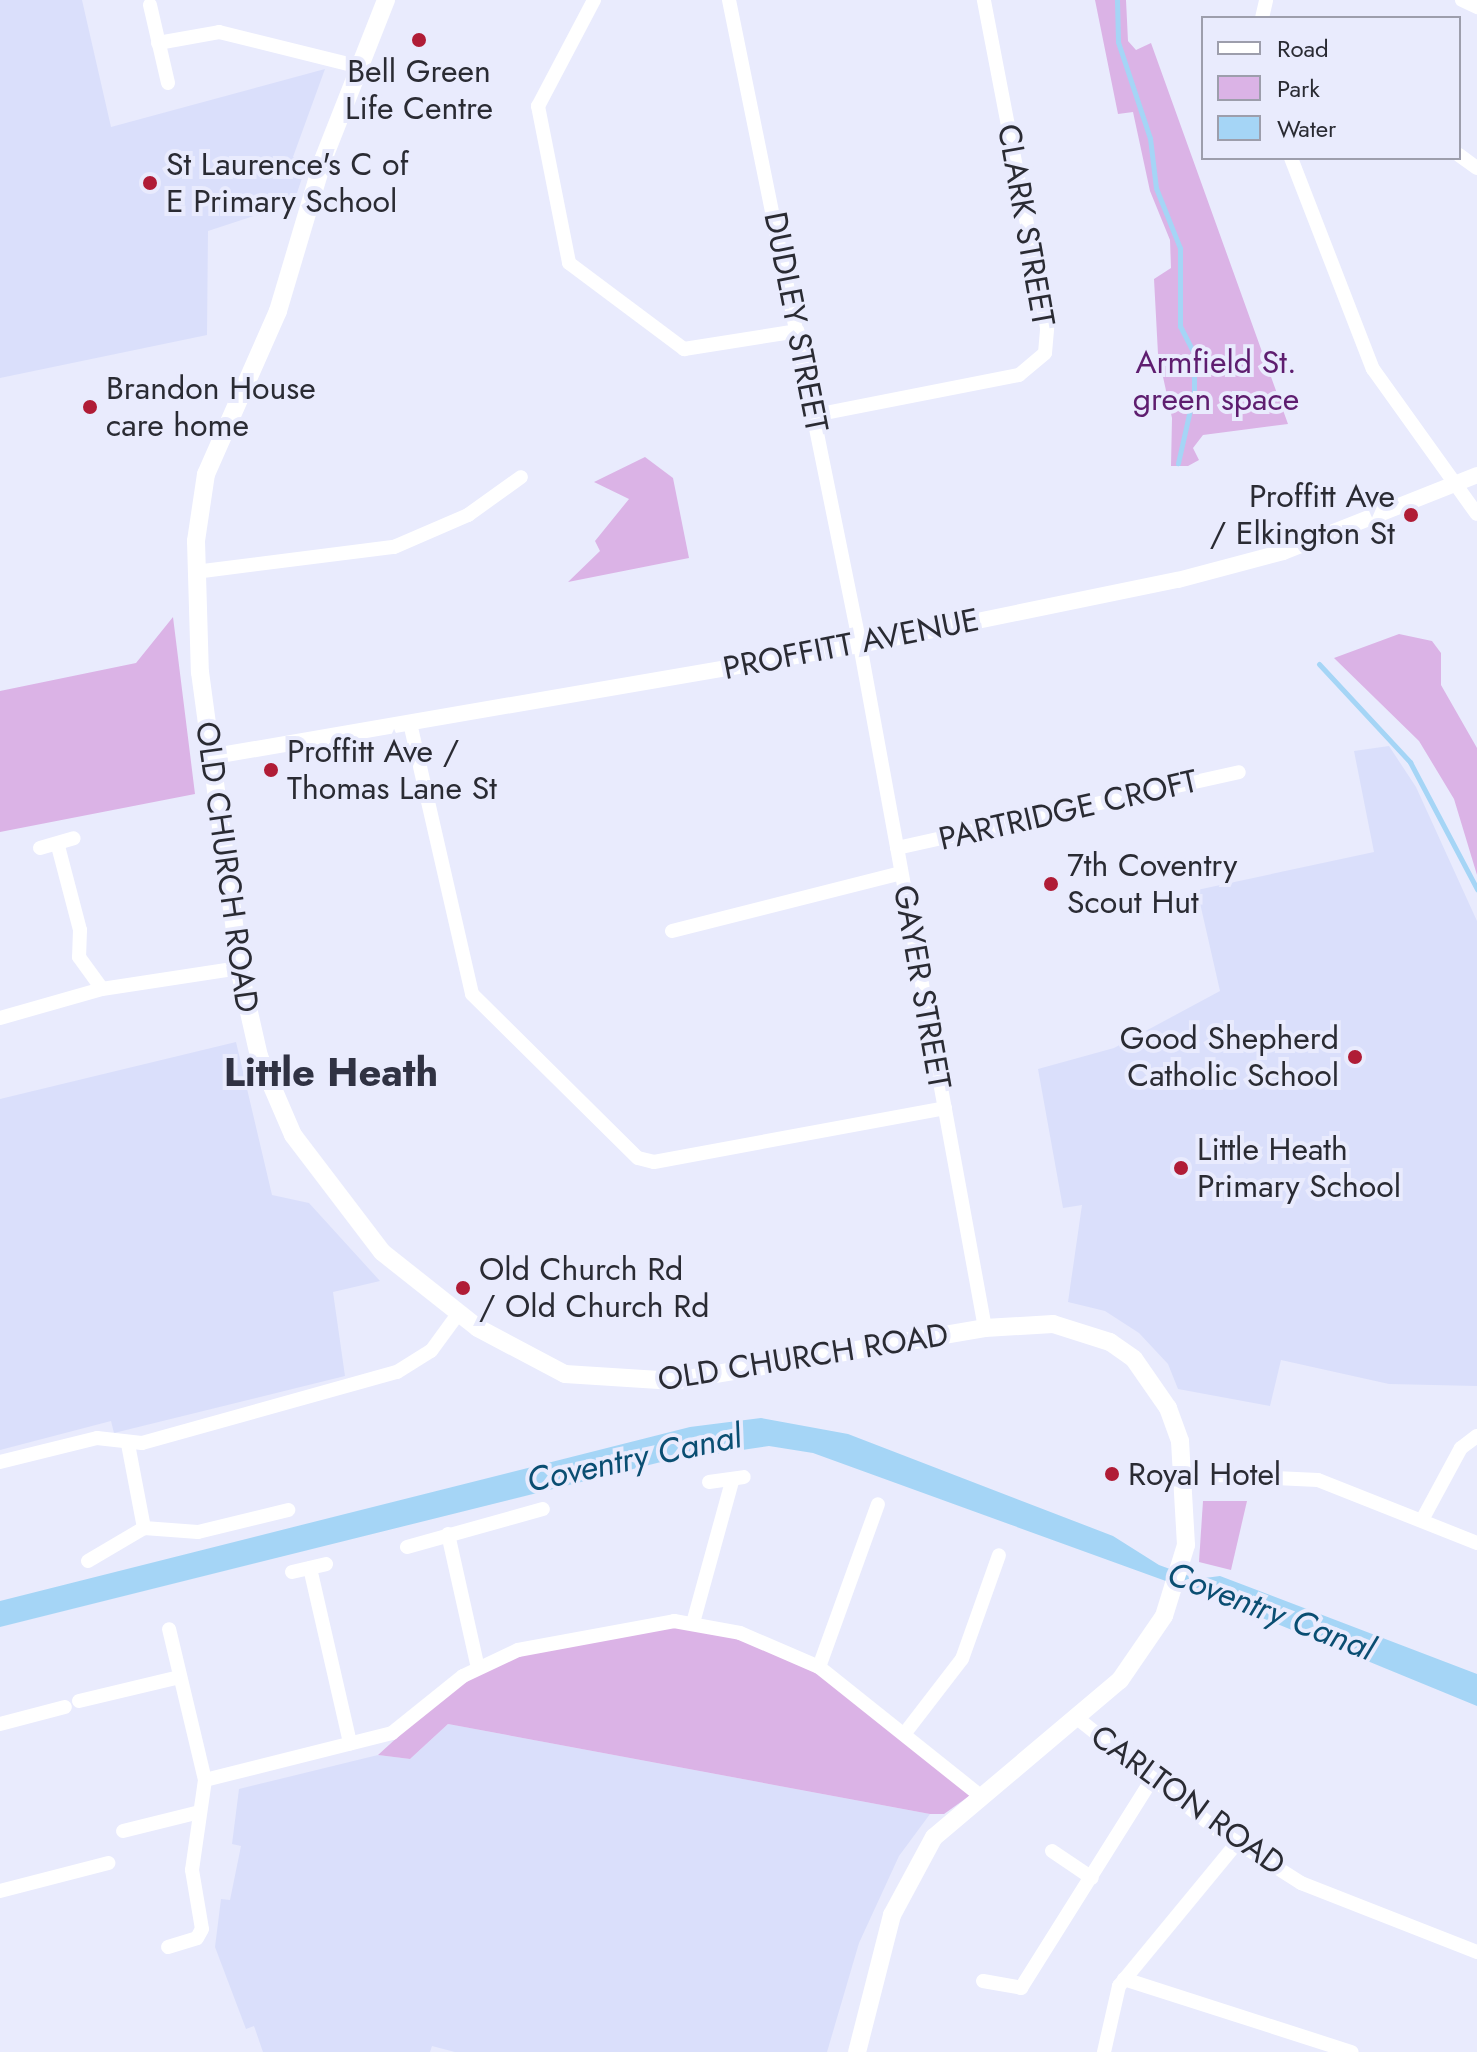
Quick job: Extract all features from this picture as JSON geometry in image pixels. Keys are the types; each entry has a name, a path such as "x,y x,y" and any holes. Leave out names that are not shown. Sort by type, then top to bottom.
{"main road":[{"name":"OLD CHURCH ROAD","path":"386,0 360,67 278,311 206,474 195,572 209,757 239,968 268,1082 309,1161 369,1239 458,1314 537,1364 615,1382 703,1378 985,1328 1053,1324 1110,1342 1154,1382 1174,1424 1188,1491 1186,1545 1152,1638 1120,1680 1077,1718 978,1794 934,1837 892,1915 857,2052"}],"street":[{"path":"594,0 538,106 569,263 684,349 798,331"},
{"name":"DUDLEY STREET","path":"729,0 860,645"},
{"name":"CLARK STREET","path":"815,415 1019,375 1045,353 1047,328 984,0"},
{"path":"1462,0 1477,7"},
{"path":"150,5 168,83"},
{"path":"158,43 219,32 360,67"},
{"path":"1292,160 1362,347 1477,514"},
{"name":"PROFFITT AVENUE","path":"209,757 860,645 1231,567 1477,475"},
{"path":"195,572 394,547 468,515 521,477"},
{"name":"GAYER STREET","path":"860,645 985,1328"},
{"path":"410,723 472,994 638,1158 654,1162 945,1108"},
{"name":"PARTRIDGE CROFT","path":"897,848 1239,772"},
{"path":"40,848 58,846 74,838"},
{"path":"58,846 80,930 79,957 102,989"},
{"path":"672,931 901,873"},
{"path":"0,1018 102,989 239,968"},
{"path":"0,1462 97,1438 128,1444 397,1372 431,1351 458,1314"},
{"path":"1422,1520 1461,1448 1477,1436"},
{"path":"128,1444 144,1528"},
{"path":"1218,1475 1318,1480 1477,1543"},
{"path":"693,1623 738,1479 709,1482"},
{"path":"819,1667 878,1504"},
{"path":"407,1547 543,1509"},
{"path":"88,1561 144,1528 198,1532 288,1510"},
{"path":"448,1534 478,1668"},
{"path":"905,1733 962,1659 999,1555"},
{"path":"292,1572 326,1564"},
{"path":"310,1568 350,1743"},
{"path":"205,1780 403,1728 478,1668 593,1631 693,1623 759,1640 819,1667 978,1794"},
{"path":"168,1947 197,1938 202,1929 192,1870 205,1780 169,1629"},
{"path":"0,1724 180,1677"},
{"name":"CARLTON ROAD","path":"1077,1718 1236,1844 1301,1883 1477,1952"},
{"path":"983,1981 1021,1988 1152,1779"},
{"path":"123,1831 200,1812"},
{"path":"1104,2052 1124,1979 1236,1844"},
{"path":"1052,1851 1092,1878"},
{"path":"0,1891 108,1863"},
{"path":"1124,1979 1352,2052"}],"shaded area":[{"name":"St Laurence's C of E Primary School","path":"0,0 82,0 111,127 325,69 293,157 307,163 292,208 263,202 257,215 208,231 207,335 0,378"},
{"name":"Good Shepherd Catholic School","path":"1389,746 1416,787 1477,921 1477,1386 1389,1384 1281,1360 1270,1406 1178,1389 1168,1364 1139,1333 1105,1311 1068,1302 1082,1205 1063,1208 1038,1069 1114,1048 1220,991 1197,890 1374,852 1354,751"},
{"path":"236,1042 272,1195 309,1203 380,1281 333,1292 345,1376 114,1433 111,1421 0,1450 0,1099"},
{"path":"448,1724 930,1814 899,1856 859,1943 827,2052 455,2052 432,2046 430,2052 263,2052 254,2026 246,2029 215,1947 221,1899 230,1900 241,1846 232,1844 239,1789 378,1755 410,1759"}],"green space":[{"name":"Armfield St. green space","path":"1095,0 1126,0 1128,41 1136,50 1151,43 1288,424 1203,435 1193,448 1199,460 1188,466 1171,466 1172,418 1158,354 1154,279 1171,268 1170,240 1150,191 1133,112 1118,114"},
{"path":"645,457 673,478 689,558 568,582 600,551 595,541 629,499 594,482"},
{"path":"173,617 195,794 0,832 0,691 136,663"},
{"path":"1399,634 1432,641 1441,653 1441,685 1477,748 1477,875 1454,799 1419,741 1334,658"},
{"path":"1203,1501 1247,1501 1231,1570 1199,1562"},
{"path":"675,1624 720,1632 818,1671 972,1794 944,1814 930,1814 448,1724 410,1759 378,1755 447,1692 512,1656"}],"water":[{"name":"Coventry Canal","path":"761,1418 848,1434 1113,1536 1159,1565 1197,1579 1220,1576 1477,1674 1477,1706 1221,1601 813,1453 769,1446 661,1462 0,1627 0,1601 690,1427"}],"waterway":[{"path":"1117,0 1118,42 1150,138 1156,188 1180,248 1180,326 1194,353 1194,392 1178,463"},
{"path":"1319,664 1410,762 1477,889"}],"place":[{"name":"Bell Green Life Centre","path":"419,40"},
{"name":"St Laurence's C of E Primary School","path":"150,183"},
{"name":"Brandon House care home","path":"90,407"},
{"name":"Proffitt Ave / Elkington St","path":"1411,515"},
{"name":"Proffitt Ave / Thomas Lane St","path":"271,770"},
{"name":"7th Coventry Scout Hut","path":"1051,884"},
{"name":"Good Shepherd Catholic School","path":"1355,1057"},
{"name":"Little Heath Primary School","path":"1181,1168"},
{"name":"Old Church Rd / Old Church Rd","path":"463,1288"},
{"name":"Royal Hotel","path":"1112,1474"}],"district":[{"name":"Little Heath","path":"331,1072"}]}
